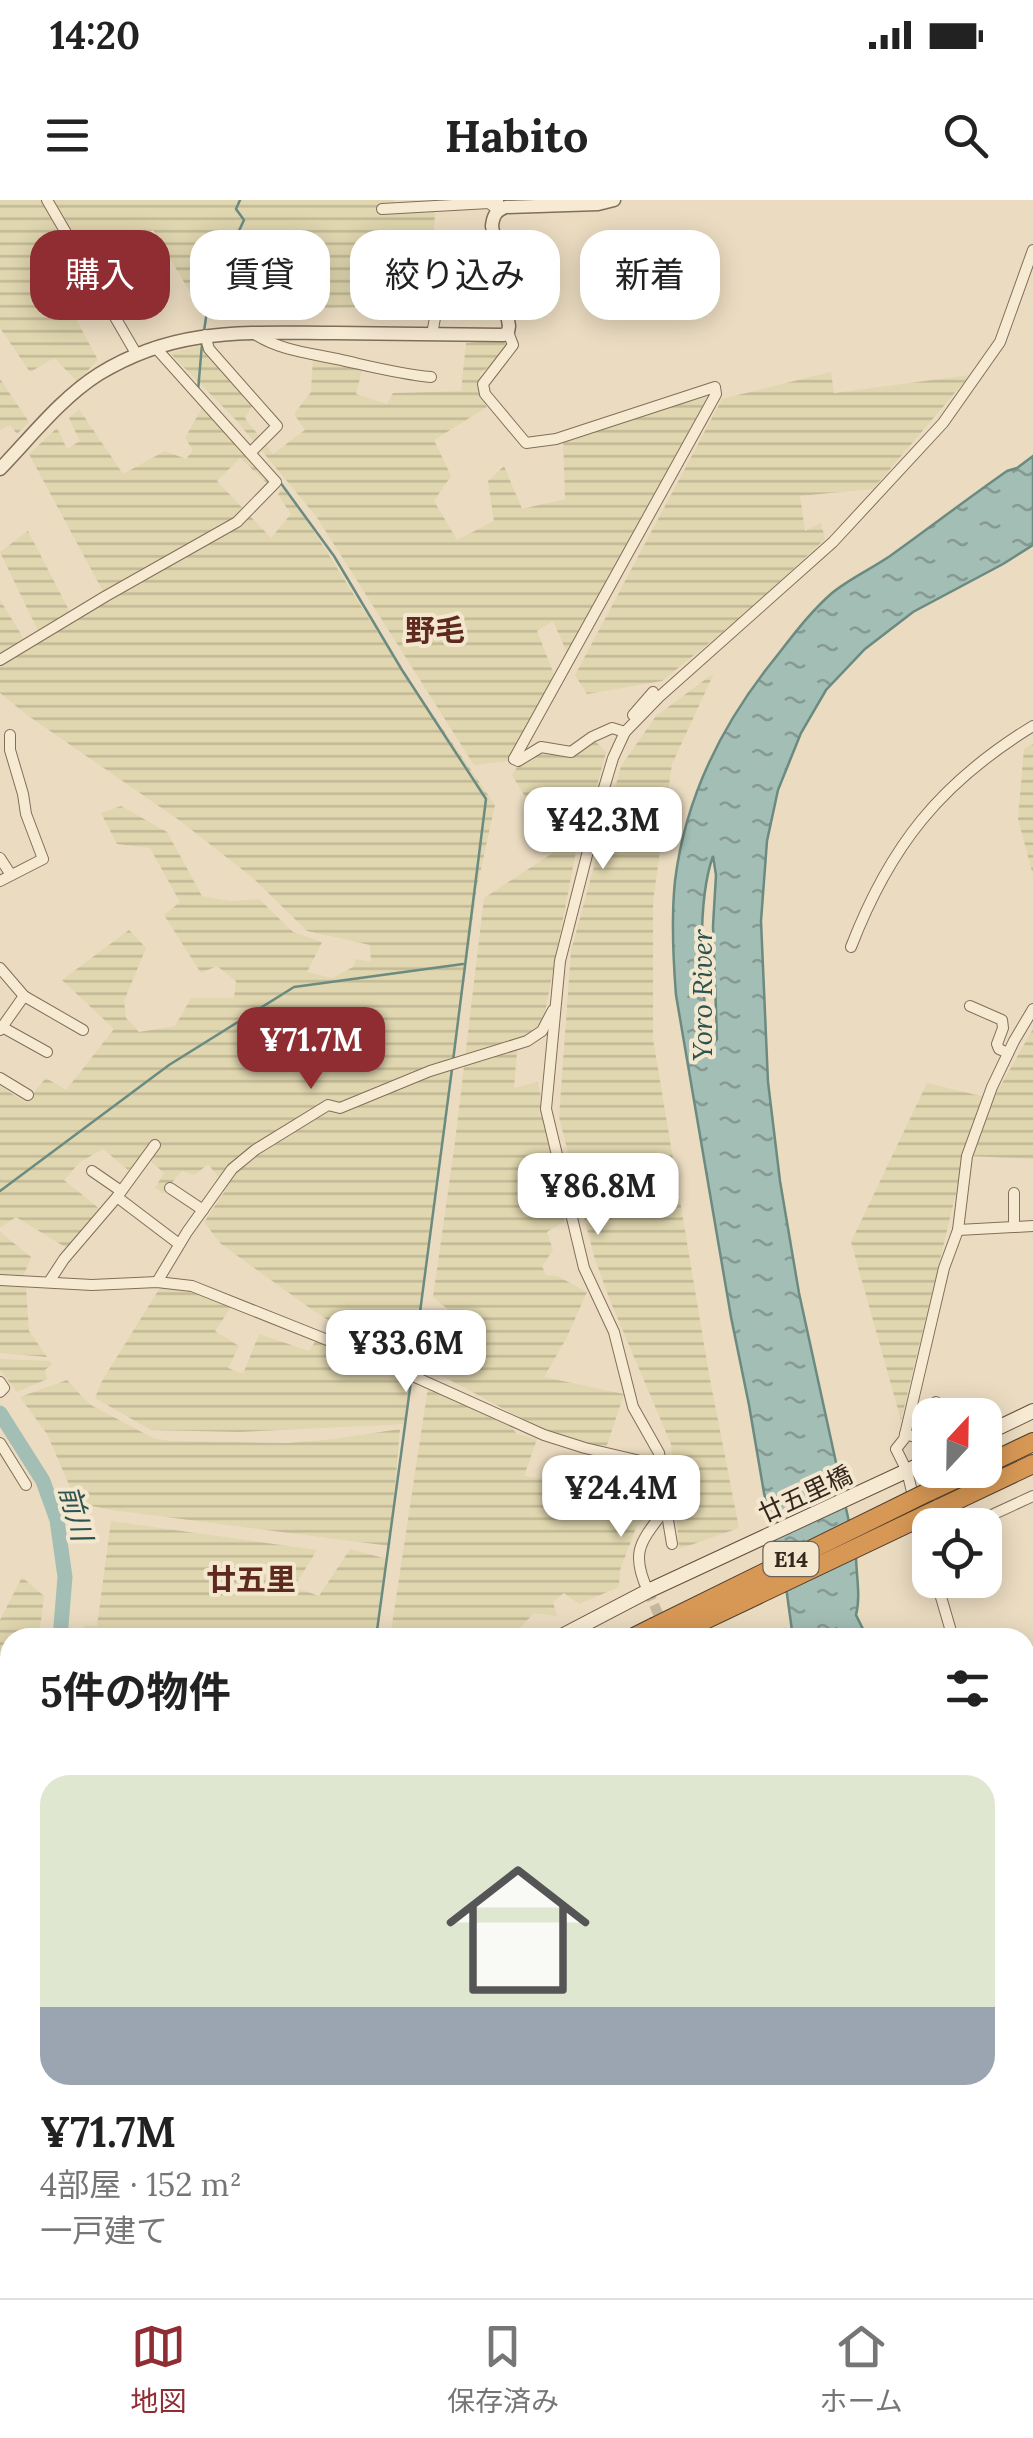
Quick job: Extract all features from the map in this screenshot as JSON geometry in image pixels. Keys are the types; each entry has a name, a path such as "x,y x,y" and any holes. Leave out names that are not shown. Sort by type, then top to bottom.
{"highway":[{"path":"1002,1457 1033,1442"},
{"name":"E14","path":"668,1628 933,1501 1033,1464"},
{"name":"E14","path":"933,1501 951,1488"}],"main road":[{"path":"1002,1426 1033,1411"},
{"name":"廿五里橋","path":"577,1628 912,1469"}],"street":[{"path":"47,200 137,355"},
{"path":"382,209 614,200"},
{"path":"498,205 492,226 512,345 483,384 485,394 526,442 556,438 715,387 716,394 514,760 541,747 571,752 592,737 616,728 659,698 833,542 944,423 1000,342 1033,250"},
{"path":"432,334 435,320"},
{"path":"0,469 72,395 102,372 155,348 206,335 508,332"},
{"path":"252,333 286,348 396,374 431,377"},
{"path":"206,335 209,349 277,426 251,452"},
{"path":"0,660 238,522 276,482 155,348"},
{"path":"653,692 616,728 560,960 546,1098 549,1127 584,1268 614,1332 633,1407 659,1453 672,1544"},
{"path":"850,947 889,865 923,818 961,776 1033,726"},
{"path":"0,858 5,878 42,859 26,814 10,735"},
{"path":"0,968 24,996 83,1030"},
{"path":"24,996 1,1028 47,1052"},
{"path":"156,1282 232,1169 255,1150 328,1105 340,1108 430,1071 527,1042 542,1031 555,1004"},
{"path":"970,1006 1002,1020 997,1044 1008,1053"},
{"path":"918,1508 896,1449 906,1434 944,1268 958,1230 967,1156 1008,1053 1033,1009"},
{"path":"0,1078 28,1095"},
{"path":"49,1282 154,1145"},
{"path":"92,1170 179,1244"},
{"path":"170,1188 203,1210"},
{"path":"1014,1193 1014,1227"},
{"path":"958,1230 1033,1226"},
{"path":"0,1280 192,1286 376,1359 544,1435 662,1466"},
{"path":"906,1434 912,1436"},
{"path":"0,1443 26,1486"},
{"path":"1002,1510 1033,1496"},
{"path":"648,1591 638,1559 642,1540 666,1508"},
{"path":"941,1598 950,1628"}],"shaded area":[{"path":"0,200 47,200 63,230 30,230 30,320 76,320 98,360 77,381 54,358 30,372 0,328"},
{"path":"53,200 394,200 395,211 435,211 434,230 350,230 350,307 330,308 330,230 190,230 190,292 170,259 170,230 71,230"},
{"path":"506,339 504,356 480,373 480,396 487,407 434,440 451,476 434,501 457,540 494,521 488,481 504,466 522,509 565,499 563,438 708,396 567,653 553,621 537,631 555,677 508,761 474,765 316,516 236,420 170,353 199,346 255,401 245,418 273,454 305,430 294,414 311,392 313,357 362,370 356,394 387,404 393,393 461,391 466,343"},
{"path":"831,372 834,393 970,375 873,489 800,496 805,531 821,523 825,539 745,614 662,681 587,694 575,675 722,399"},
{"path":"0,379 29,422 17,434 10,425 0,430"},
{"path":"203,406 274,481 270,486 240,458 217,481 271,538 291,514 278,495 282,487 495,805 477,887 421,1307 375,1350 221,1244 204,1222 227,1188 208,1164 195,1175 182,1171 163,1193 155,1188 164,1173 146,1157 128,1170 103,1149 80,1162 64,1180 101,1210 70,1250 16,1217 0,1228 0,1086 25,1102 46,1078 66,1090 114,1029 62,980 129,930 146,948 124,1001 126,1018 139,1032 175,1026 191,998 234,998 236,981 217,966 201,973 164,915 180,902 150,848 117,844 101,813 121,806 167,832 202,896 231,901 259,899 293,932 322,942 307,972 332,978 353,967 356,959 371,962 370,945 307,931 253,878 179,820 0,693 0,600 26,642 39,633 0,552 28,531 72,616 106,597 29,454 57,428 67,449 80,441 69,418 79,409 123,474 165,451 186,459 193,450 185,438"},
{"path":"714,673 672,764 653,902 653,1039 739,1528 679,1549 671,1444 594,1256 559,1117 571,951 621,766 656,716"},
{"path":"596,742 606,752 588,819 553,843 512,775 521,761 544,750 567,756"},
{"path":"1033,744 1033,875 1018,819 1024,749"},
{"path":"579,836 542,1028 518,1039 514,1088 538,1082 565,1221 547,1232 553,1250 542,1266 546,1275 557,1276 587,1292 544,1377 624,1394 606,1448 549,1433 433,1371 468,1326 433,1297 484,898"},
{"path":"1033,1029 1033,1159 965,1156 901,1420 851,1242 927,1083 993,1099"},
{"path":"0,1232 31,1257 23,1277 0,1276"},
{"path":"0,1285 26,1287 29,1331 47,1357 0,1353"},
{"path":"161,1286 192,1289 234,1303 215,1331 239,1346 228,1368 243,1374 259,1334 309,1351 316,1340 412,1380 406,1424 240,1432 151,1430 95,1398"},
{"path":"0,1359 52,1364 45,1370 47,1379 17,1392 0,1370"},
{"path":"67,1380 89,1404 153,1438 170,1441 288,1443 400,1429 390,1546 77,1503 47,1434 20,1397"},
{"path":"428,1387 504,1419 517,1434 537,1439 524,1476 583,1484 586,1456 659,1472 659,1502 636,1528 620,1570 619,1587 579,1604 564,1593 553,1602 557,1616 534,1613 520,1628 392,1628"},
{"path":"111,1521 317,1550 294,1587 319,1596 350,1549 387,1559 378,1628 84,1628 97,1626"},
{"path":"22,1577 44,1596 40,1628 0,1628 0,1620"}],"water":[{"name":"Yoro River","path":"1033,456 1033,545 913,612 865,649 826,690 801,733 778,790 767,841 761,921 768,1082 780,1181 799,1293 856,1554 856,1615 862,1628 792,1628 731,1317 676,995 673,910 680,851 697,793 722,738 754,686 808,617 839,588","holes":["713,856 717,1039 711,1047 702,924"]}],"waterway":[{"path":"204,331 224,263 244,220 236,209 240,200"},
{"path":"198,391 202,344"},
{"path":"280,482 334,556 486,799 453,1061"},
{"path":"0,1191 169,1065 294,987 463,964"},
{"path":"412,1373 452,1069"},
{"path":"377,1628 411,1381"},
{"name":"前川","path":"0,1413 43,1481 57,1520 65,1577 61,1628"}],"tunnel":[{"path":"648,1591 664,1627"}],"district":[{"name":"野毛","path":"435,630"},
{"name":"廿五里","path":"251,1579"}]}
